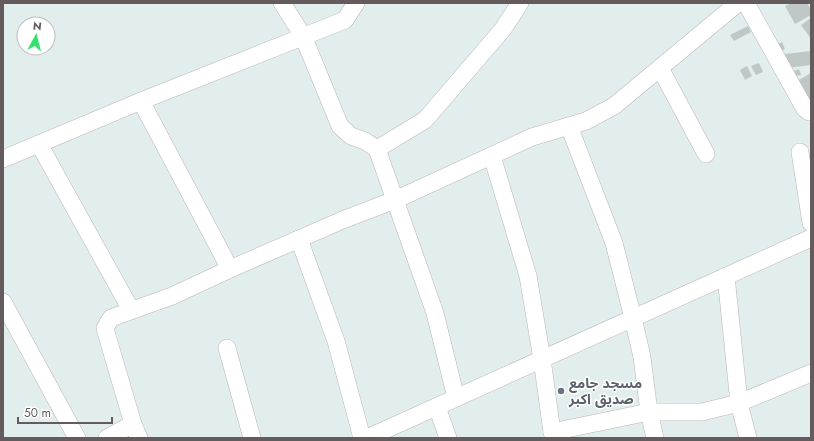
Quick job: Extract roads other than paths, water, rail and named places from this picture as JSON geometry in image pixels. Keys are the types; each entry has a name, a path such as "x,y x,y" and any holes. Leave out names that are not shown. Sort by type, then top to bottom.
{"street":[{"path":"282,3 303,36 340,126 351,136 366,141 377,149 396,200 434,313 456,398"},
{"path":"3,159 141,100 344,20 356,3"},
{"path":"377,149 426,120 503,29 520,3"},
{"path":"107,438 136,431 105,328 111,318 172,296 345,219 396,200 532,137 586,121 614,106 738,3"},
{"path":"746,3 805,109 811,112"},
{"path":"660,68 706,154"},
{"path":"141,100 230,269"},
{"path":"569,126 614,243 642,357 649,412 655,438"},
{"path":"39,144 131,310"},
{"path":"800,152 811,223"},
{"path":"492,156 528,276 554,435 649,412 702,412 739,403 811,373"},
{"path":"367,438 811,238"},
{"path":"299,239 336,341 362,438"},
{"path":"726,276 739,403 748,438"},
{"path":"3,302 77,438"},
{"path":"227,348 252,438"},
{"path":"437,407 448,438"}],"place":[{"name":"مسجد جامع صدیق اکبر","path":"561,391"}]}
